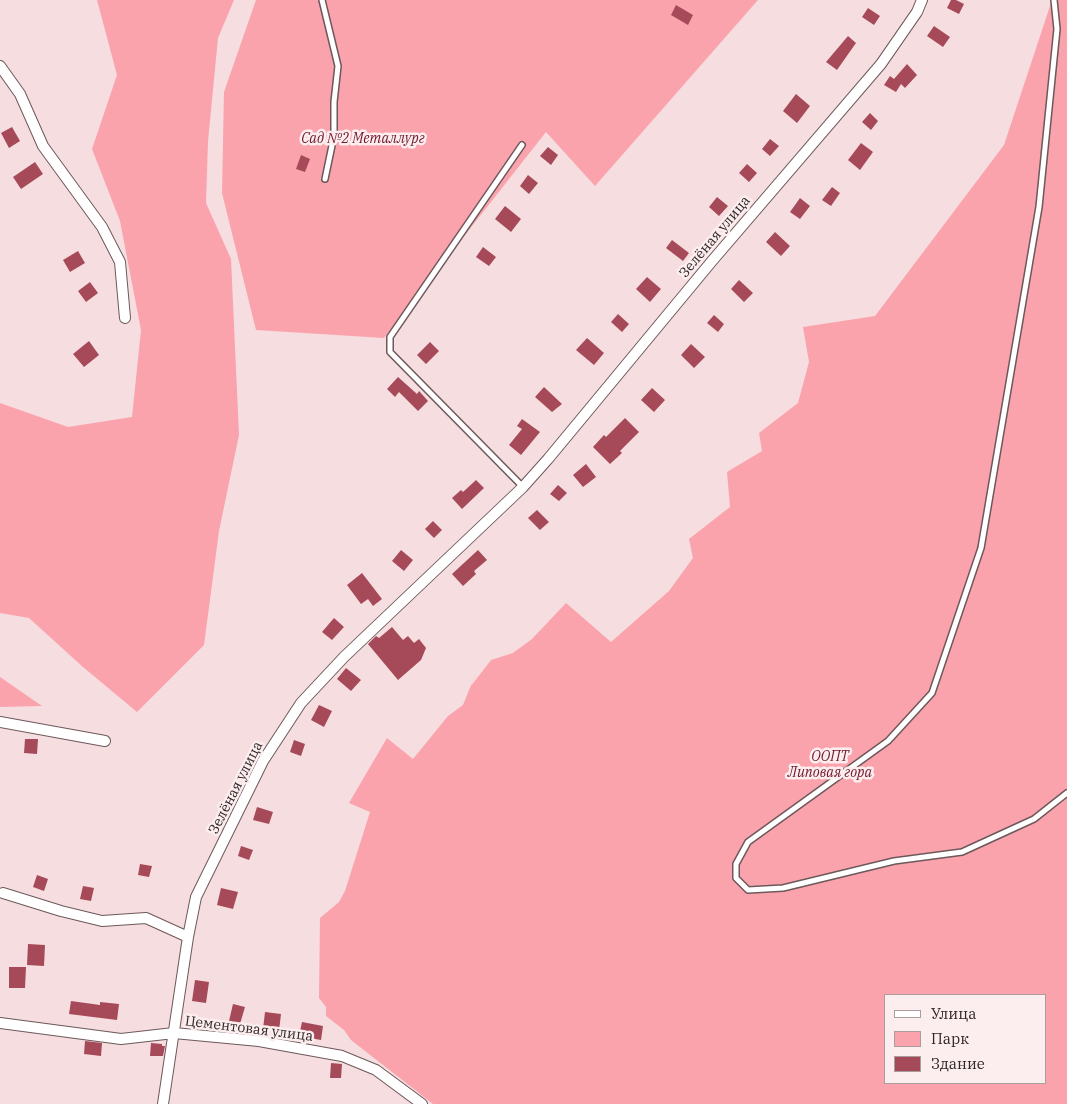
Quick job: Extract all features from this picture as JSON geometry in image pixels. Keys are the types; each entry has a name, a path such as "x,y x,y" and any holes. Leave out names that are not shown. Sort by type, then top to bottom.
{"street":[{"name":"Зелёная улица","path":"163,1104 188,937 196,897 263,761 301,703 344,657 523,487 742,225 881,64 917,12 922,0"},
{"path":"0,66 20,94 44,146 102,227 120,262 125,318"},
{"path":"0,722 105,741"},
{"path":"2,892 61,911 102,920 146,918 188,937"},
{"name":"Цементовая улица","path":"0,1023 121,1038 174,1033 259,1041 342,1056 376,1070 422,1104"}],"lane":[{"path":"322,0 338,66 334,102 334,136 325,178"},
{"path":"1054,0 1057,30 1039,207 982,538 978,557 932,693 888,741 748,842 736,864 736,878 748,890 783,888 894,861 962,852 1034,819 1067,792"},
{"path":"522,145 390,338 390,352 523,487"}],"green space":[{"path":"97,0 234,0 218,38 208,141 206,203 231,259 239,435 219,531 204,645 137,712 83,667 29,618 0,613 0,403 68,427 132,417 141,330 120,221 92,149 117,75"},
{"name":"Сад №2 Металлург","path":"256,0 758,0 595,186 546,132 384,338 256,330 222,193 224,92"},
{"name":"ООПТ Липовая гора","path":"1052,0 1067,0 1067,1104 433,1104 351,1040 344,1030 326,1016 326,1007 319,998 320,918 339,902 345,891 370,812 349,803 387,738 413,759 448,716 463,705 476,673 471,686 491,660 513,653 532,639 566,603 611,642 669,591 693,558 689,539 730,507 727,472 762,451 759,433 798,403 809,362 803,327 875,316 1004,145"},
{"path":"0,677 42,706 0,707"}],"building":[{"path":"951,0 964,4 959,14 947,8"},
{"path":"676,5 693,15 688,25 671,15"},
{"path":"868,8 880,16 874,25 862,17"},
{"path":"934,26 950,37 943,47 927,36"},
{"path":"848,36 856,43 837,70 826,62"},
{"path":"907,64 917,75 905,88 901,84 896,92 884,85 890,76 894,79"},
{"path":"796,94 810,106 797,123 783,111"},
{"path":"870,113 878,121 871,130 862,122"},
{"path":"12,127 20,141 9,148 1,133"},
{"path":"770,139 779,146 770,156 762,149"},
{"path":"861,143 873,152 860,170 848,160"},
{"path":"548,147 558,155 551,165 540,156"},
{"path":"301,155 310,159 305,172 296,169"},
{"path":"35,162 43,174 21,189 13,177"},
{"path":"747,164 757,173 749,182 739,173"},
{"path":"528,175 538,183 529,194 520,186"},
{"path":"832,187 840,193 831,206 822,200"},
{"path":"717,197 728,206 719,216 709,207"},
{"path":"800,198 810,206 800,219 790,212"},
{"path":"505,206 521,219 511,232 495,219"},
{"path":"775,232 790,246 781,256 766,242"},
{"path":"672,240 689,253 683,261 666,248"},
{"path":"483,247 496,257 489,266 476,257"},
{"path":"78,251 85,263 70,272 63,260"},
{"path":"647,277 661,289 650,302 636,289"},
{"path":"739,280 753,293 744,302 731,289"},
{"path":"90,282 98,293 86,302 78,291"},
{"path":"618,314 629,324 622,332 611,322"},
{"path":"714,315 724,324 718,332 707,323"},
{"path":"587,338 604,353 594,365 576,350"},
{"path":"89,341 99,355 84,367 73,354"},
{"path":"430,342 439,351 426,364 417,355"},
{"path":"691,344 705,357 694,368 681,355"},
{"path":"398,377 417,394 419,391 428,401 418,411 399,392 395,397 387,389"},
{"path":"544,387 562,404 552,412 535,397"},
{"path":"652,388 665,400 654,412 641,400"},
{"path":"625,418 639,432 620,451 622,453 610,464 593,447 604,435 606,437"},
{"path":"522,419 540,432 521,455 509,445 522,429 517,426"},
{"path":"586,464 596,477 583,487 573,475"},
{"path":"476,480 484,488 462,509 452,498 461,490 463,492"},
{"path":"558,485 567,493 559,501 550,494"},
{"path":"537,510 549,522 540,530 528,518"},
{"path":"433,521 442,530 434,538 425,529"},
{"path":"401,550 413,560 404,571 392,561"},
{"path":"478,550 487,560 474,571 476,574 463,586 452,574"},
{"path":"362,573 382,599 373,606 368,599 361,604 347,585"},
{"path":"334,618 344,627 332,640 322,632"},
{"path":"392,627 403,640 408,636 414,643 419,639 426,648 421,660 398,680 368,644 376,636 379,638"},
{"path":"346,668 361,680 351,691 337,679"},
{"path":"319,705 332,711 324,727 311,720"},
{"path":"25,739 38,739 37,754 24,753"},
{"path":"294,740 305,744 301,756 290,752"},
{"path":"257,807 273,812 269,824 253,820"},
{"path":"241,846 253,850 249,860 238,856"},
{"path":"140,864 152,866 149,877 138,875"},
{"path":"37,875 48,879 44,891 33,887"},
{"path":"83,886 94,888 91,901 80,899"},
{"path":"221,888 238,892 233,909 217,905"},
{"path":"28,944 45,945 44,966 27,965"},
{"path":"9,967 26,967 25,988 9,988"},
{"path":"195,980 209,982 206,1003 192,1001"},
{"path":"71,1001 100,1005 100,1002 119,1004 117,1020 69,1014"},
{"path":"233,1004 245,1007 240,1024 229,1021"},
{"path":"265,1012 281,1014 279,1031 263,1029"},
{"path":"302,1022 323,1026 321,1040 299,1036"},
{"path":"85,1041 102,1043 101,1056 84,1054"},
{"path":"151,1043 165,1046 163,1056 150,1056"},
{"path":"331,1063 342,1064 341,1078 330,1078"}]}
